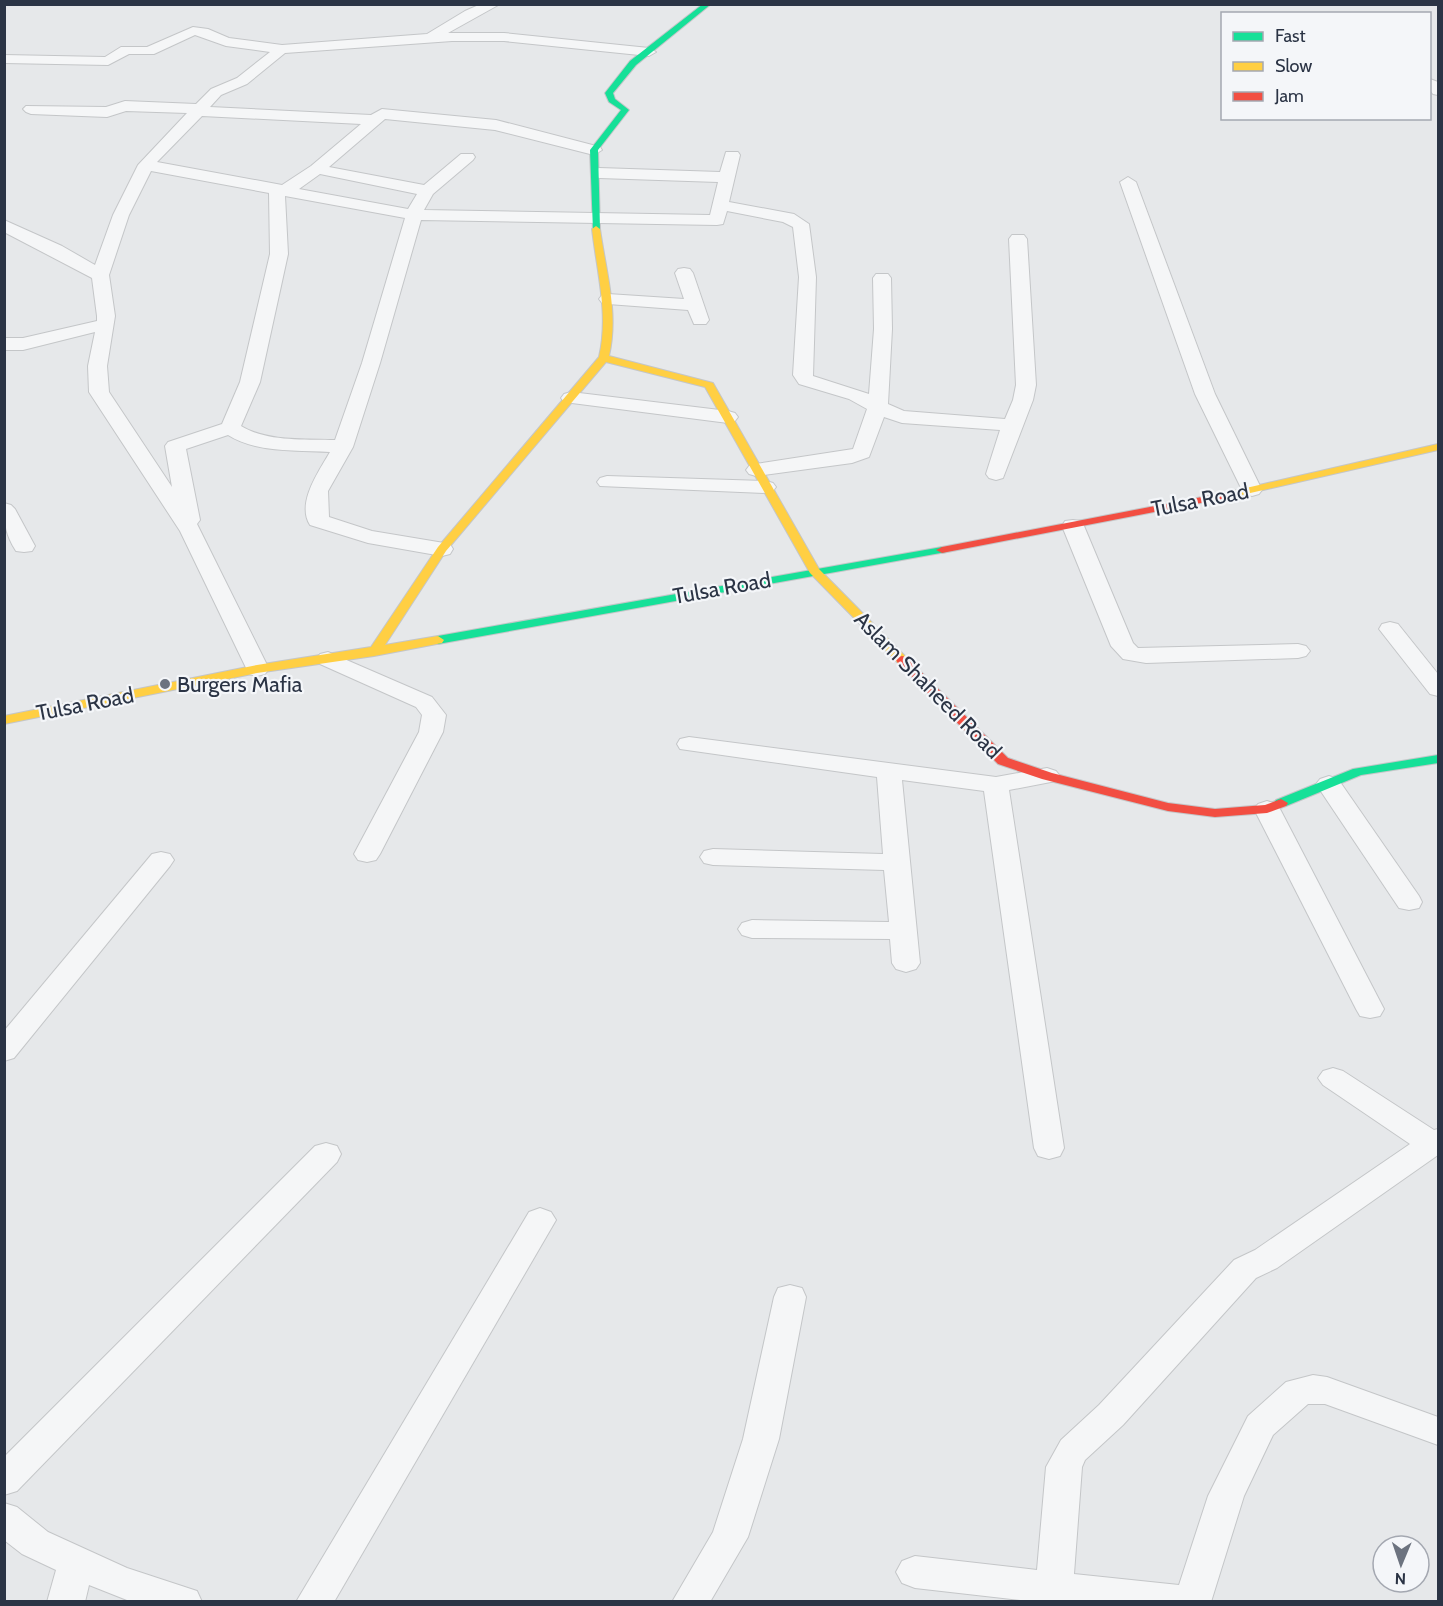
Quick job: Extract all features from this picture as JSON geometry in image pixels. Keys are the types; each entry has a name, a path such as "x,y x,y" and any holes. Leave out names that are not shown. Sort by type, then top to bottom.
{"street":[{"path":"430,38 470,14 495,4"},
{"path":"594,150 626,110 612,100 609,93 633,63 708,4"},
{"path":"4,58 108,61 126,50 149,51 193,31 204,32 226,42 282,49 315,49 349,43 430,38 504,38 649,52"},
{"path":"257,669 191,531 99,392 96,372 106,324 106,300 100,275 121,215 146,165 196,110 216,92 242,81 282,49"},
{"path":"31,109 107,112 125,106 374,120"},
{"path":"281,190 317,169 382,114 496,125 594,150"},
{"path":"374,652 442,549 604,358 612,329 597,238 599,173 594,150"},
{"path":"146,165 414,215 717,220 732,155"},
{"path":"442,549 368,537 318,520 318,491 343,447 371,363 414,215 427,191 467,157"},
{"path":"317,169 427,191"},
{"path":"599,173 727,177"},
{"path":"1128,182 1205,394 1252,490"},
{"path":"191,531 176,446 230,428 250,382 279,254 281,190"},
{"path":"722,205 788,218 801,224 806,262 803,375 814,384 856,395 902,417 1012,425"},
{"path":"4,225 56,250 100,275"},
{"path":"996,474 1023,400 1026,385 1018,239"},
{"path":"608,299 698,312 684,273"},
{"path":"607,482 761,478 862,453 878,405 883,329 882,278"},
{"path":"4,344 23,344 106,324"},
{"name":"Aslam Shaheed Road","path":"604,358 709,385 814,571 1003,761 1047,776 1168,807 1215,813 1267,809 1358,772 1438,759"},
{"path":"571,398 728,417"},
{"path":"230,428 246,438 278,443 343,447"},
{"name":"Tulsa Road","path":"4,720 257,669 374,652 1073,526 1252,490 1438,447"},
{"path":"4,509 24,546"},
{"path":"1073,526 1123,646 1131,654 1146,656 1298,651"},
{"path":"1390,629 1438,689"},
{"path":"328,659 424,702 434,715 431,732 367,854"},
{"path":"689,744 996,785 1047,776"},
{"path":"889,771 906,963"},
{"path":"1329,784 1409,902"},
{"path":"996,785 997,807 1049,1148"},
{"path":"1267,809 1370,1009"},
{"path":"713,857 897,862"},
{"path":"4,1051 161,860"},
{"path":"752,928 903,931"},
{"path":"1054,1587 1062,1481 1073,1450 1111,1415 1245,1269 1266,1259 1435,1142 1333,1078"},
{"path":"4,1481 326,1154"},
{"path":"314,1602 540,1220"},
{"path":"690,1602 730,1537 760,1439 790,1298"},
{"path":"1192,1602 1226,1496 1260,1426 1299,1392 1313,1389 1327,1391 1438,1431"},
{"path":"4,1518 35,1543 118,1581 184,1602"},
{"path":"66,1602 77,1562"},
{"path":"915,1572 1185,1602"}],"traffic: fast":[{"path":"596,229 594,150 625,110 612,100 609,93 633,63 708,4"},
{"path":"438,640 942,550"},
{"path":"1281,803 1358,772 1438,759"}],"traffic: slow":[{"path":"374,652 442,549 604,358 609,325 596,229"},
{"path":"604,358 709,385 814,571 902,660"},
{"path":"1233,494 1438,447"},
{"path":"4,720 257,669 438,640"}],"traffic: jam":[{"path":"942,550 1233,494"},
{"path":"902,660 1003,761 1047,776 1168,807 1215,813 1267,809 1281,803"}],"place":[{"name":"Burgers Mafia","path":"165,684"}]}
